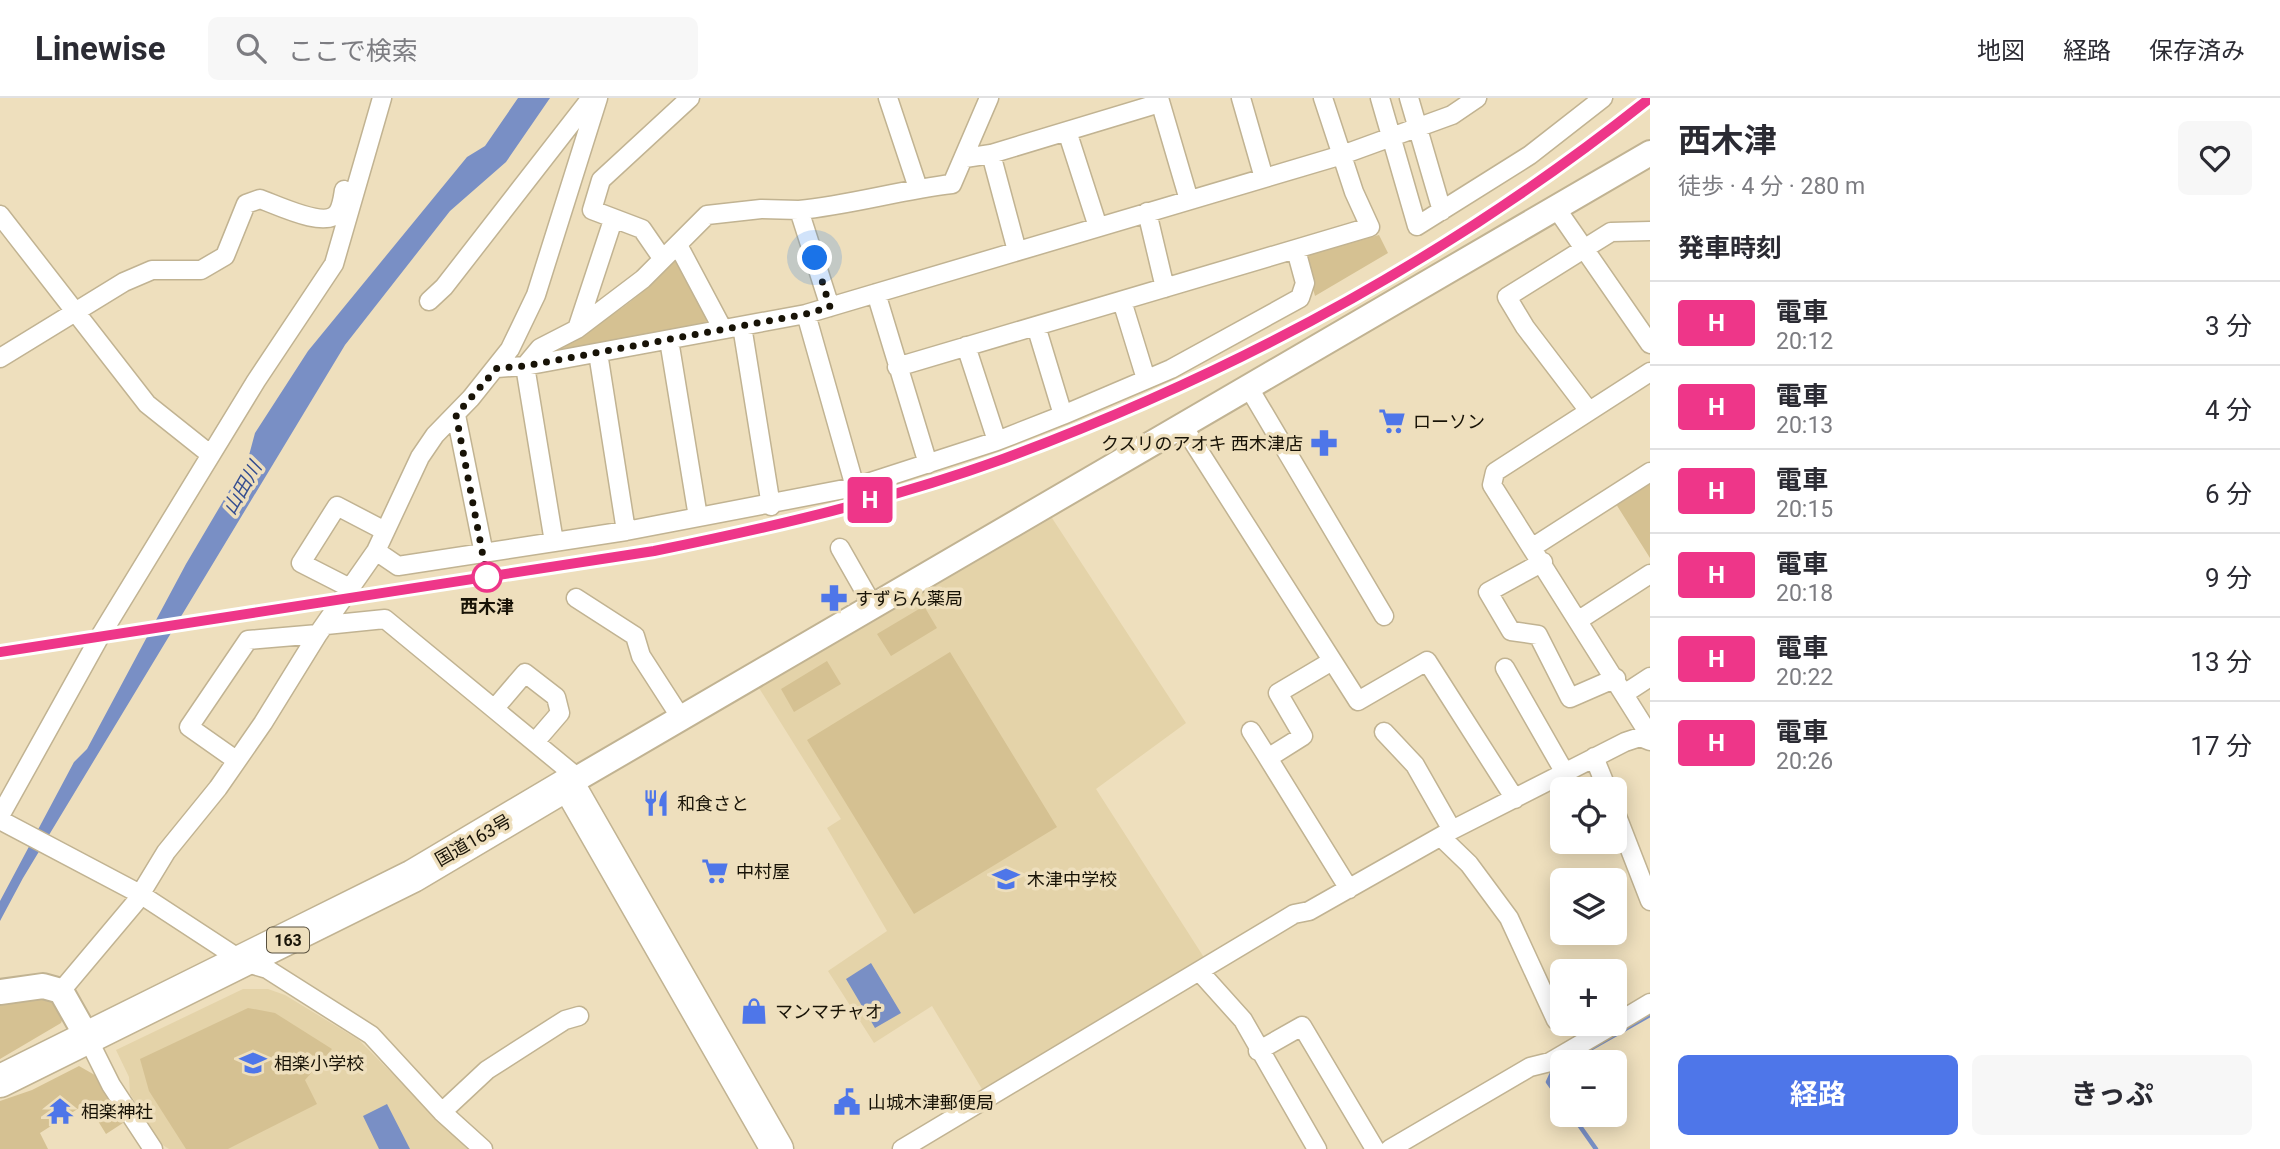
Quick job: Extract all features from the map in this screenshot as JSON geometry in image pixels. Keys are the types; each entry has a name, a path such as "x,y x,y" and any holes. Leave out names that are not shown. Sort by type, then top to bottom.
{"highway":[{"name":"国道163号","path":"0,1081 413,876 573,781"},
{"path":"573,781 777,1149"}],"street":[{"path":"382,98 334,264 211,455 99,638 3,821 140,894 244,962 267,969 371,1035 442,1112 483,1149"},
{"path":"429,301 444,287 591,98"},
{"path":"61,991 140,894 166,852 263,723 376,551 420,457 435,435 497,368 521,330 536,295 598,98"},
{"path":"662,258 642,229 592,211 601,180 690,98"},
{"path":"888,98 918,188"},
{"path":"555,542 525,366 540,348 577,329 643,279 707,215 761,209 799,210 850,205 918,188 951,184 965,158 989,98"},
{"path":"1241,98 1264,178"},
{"path":"897,367 1370,227 1354,192 1323,98"},
{"path":"1380,98 1417,226 1530,155 1603,98"},
{"path":"1409,98 1442,211"},
{"path":"497,368 525,366 806,314 1342,155 1452,115 1477,98"},
{"path":"965,158 1067,131 1159,100 1189,200"},
{"path":"1067,131 1098,227"},
{"path":"990,153 1017,251"},
{"path":"236,760 189,727 248,640 385,619 535,742 573,781 1650,153"},
{"path":"0,358 124,282 152,270 201,270 225,256 246,204 260,199 309,217 330,218 338,212 351,166 364,164"},
{"path":"1556,208 1650,344"},
{"path":"799,210 830,307"},
{"path":"1147,212 1166,288"},
{"path":"0,215 147,404 211,455"},
{"path":"577,329 613,220"},
{"path":"1589,411 1525,327 1507,297 1611,232 1650,231"},
{"path":"678,245 720,324 720,330"},
{"path":"376,551 398,565 484,554 771,506 855,487 928,464 997,441 1171,369 1300,298 1305,283 1296,250"},
{"path":"876,293 928,464"},
{"path":"1122,301 1146,379"},
{"path":"806,314 855,487"},
{"path":"742,326 771,506"},
{"path":"1036,326 1063,415"},
{"path":"669,340 698,517"},
{"path":"966,346 997,441"},
{"path":"598,353 625,531"},
{"path":"1650,372 1495,472 1492,485 1543,562 1650,738"},
{"path":"1249,388 1384,616"},
{"path":"456,415 484,554"},
{"path":"1183,426 1358,701 1427,660 1516,799"},
{"path":"1533,547 1650,472"},
{"path":"350,588 301,563 337,506 385,531"},
{"path":"840,548 873,606"},
{"path":"1543,562 1488,592 1511,631 1538,635 1570,698 1650,677"},
{"path":"1579,620 1650,574"},
{"path":"576,598 635,636 641,656 681,718"},
{"path":"1268,758 1303,736 1278,693 1332,661"},
{"path":"1505,668 1565,773"},
{"path":"495,708 526,673 556,697 560,713 535,742"},
{"path":"1251,731 1349,889"},
{"path":"1384,732 1415,765 1447,834 1509,918 1550,1007"},
{"path":"902,1149 1294,914 1309,911 1447,834 1594,757 1640,737 1650,738"},
{"path":"1594,757 1602,777"},
{"path":"1627,842 1650,901"},
{"path":"1199,971 1243,1020 1258,1051 1317,1149"},
{"path":"0,992 43,986 61,991 111,1085 153,1149"},
{"path":"1627,1017 1650,1003"},
{"path":"442,1112 487,1070 565,1020 579,1016"},
{"path":"1258,1051 1302,1026 1375,1149"},
{"path":"1390,1149 1530,1067 1550,1062 1594,1036"}],"shaded area":[{"path":"1379,235 1388,253 1315,296 1305,260 1310,254"},
{"path":"669,262 679,262 710,316 706,323 549,354 548,349 581,333 630,302 645,290"},
{"path":"1650,482 1650,558 1616,504"},
{"name":"木津中学校","path":"1052,518 1186,723 1096,789 1205,959 985,1094 932,1006 874,1043 828,971 887,931 827,828 841,819 759,688"},
{"path":"924,606 937,628 891,656 877,634"},
{"path":"950,652 1057,827 914,914 807,740"},
{"path":"827,661 841,684 794,712 781,689"},
{"name":"相楽小学校","path":"243,989 268,989 285,995 359,1040 467,1149 169,1149 161,1144 130,1094 129,1077 116,1050"},
{"path":"43,997 54,1002 63,1018 61,1023 0,1059 0,1002"},
{"path":"248,1008 275,1013 332,1049 305,1080 317,1104 228,1149 186,1149 149,1091 140,1059"},
{"name":"相楽神社","path":"79,1066 100,1078 126,1121 106,1134 87,1103 40,1133 48,1149 0,1149 0,1101 32,1090"}],"water":[{"name":"山田川","path":"518,98 550,98 506,162 450,211 345,345 23,878 0,921 0,901 74,762 87,749 186,564 248,459 255,433 308,351 467,157 485,146"},
{"path":"871,963 901,1013 875,1028 846,979"},
{"path":"387,1104 410,1149 379,1149 363,1116"}],"waterway":[{"path":"1588,1050 1650,1015"},
{"path":"1550,1078 1550,1085"},
{"path":"1580,1127 1596,1149"}],"railway":[{"path":"0,652 655,551 831,511 961,474 1090,425 1175,388 1341,304 1500,208 1650,98"}],"train":[{"name":"H","path":"0,652 654,551 754,530 867,501 1002,459 1258,350 1390,277 1503,205 1577,154 1650,98"}],"place":[{"name":"ローソン","path":"1392,421"},
{"name":"クスリのアオキ 西木津店","path":"1324,443"},
{"name":"西木津","path":"487,577"},
{"name":"すずらん薬局","path":"834,598"},
{"name":"和食さと","path":"656,803"},
{"name":"中村屋","path":"715,871"},
{"name":"木津中学校","path":"1006,879"},
{"name":"マンマチャオ","path":"754,1011"},
{"name":"相楽小学校","path":"253,1063"},
{"name":"山城木津郵便局","path":"847,1102"},
{"name":"相楽神社","path":"60,1111"}],"route":[{"path":"487,577 456,415 497,368 525,366 806,314 830,307 815,258"}]}
